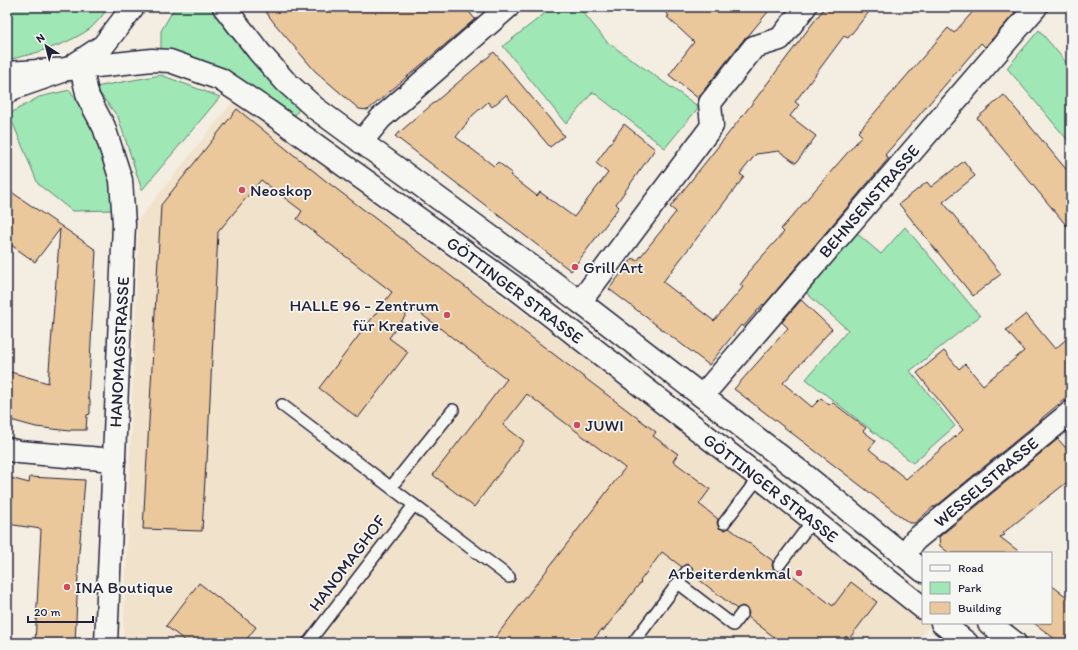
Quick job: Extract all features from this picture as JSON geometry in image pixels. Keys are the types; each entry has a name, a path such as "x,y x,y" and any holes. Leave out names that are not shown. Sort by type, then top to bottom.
{"main road":[{"path":"7,93 11,89 75,68 103,46 133,7"},
{"name":"GÖTTINGER STRASSE","path":"224,7 260,53 285,81 315,108 580,302 806,476 922,570"},
{"path":"580,302 712,126 710,103 754,47 780,39 805,7"},
{"name":"BEHNSENSTRASSE","path":"702,396 1036,7"},
{"path":"361,142 381,118 506,8"},
{"name":"GÖTTINGER STRASSE","path":"75,68 152,60 170,61 220,79 268,111 514,287 759,477 922,607"},
{"path":"7,73 75,68"},
{"name":"HANOMAGSTRASSE","path":"75,68 104,127 121,180 124,224 106,643"},
{"name":"WESSELSTRASSE","path":"904,556 916,540 1071,412"},
{"path":"7,449 19,452 114,460"},
{"path":"943,624 967,643"},
{"path":"990,624 1015,643"}],"lane":[{"path":"282,405 509,577"},
{"path":"391,487 453,410"},
{"path":"724,523 759,477"},
{"name":"HANOMAGHOF","path":"308,643 414,505"},
{"path":"779,565 813,520"},
{"path":"632,643 687,571"},
{"path":"678,584 733,625 742,613"}],"shaded area":[{"path":"234,100 687,433 922,615 922,624 930,624 916,643 123,643 139,219"}],"green space":[{"path":"7,7 109,7 91,28 82,34 39,52 7,60"},
{"path":"175,7 210,7 230,35 252,61 299,109 293,118 161,52 161,31"},
{"path":"553,7 579,7 607,42 699,107 665,148 593,92 566,124 503,46"},
{"path":"1039,30 1071,68 1071,144 1007,68"},
{"path":"161,75 220,97 142,190 118,117 95,87"},
{"path":"70,90 94,129 112,180 115,210 72,211 38,184 9,114 39,97"},
{"path":"905,227 980,316 910,371 955,426 913,463 806,379 848,330 804,291 854,231 881,254"}],"building":[{"path":"262,7 465,7 475,19 368,110 359,109 315,71"},
{"path":"661,7 772,7 744,39 700,95 699,99 669,75 694,42 667,17 669,16"},
{"path":"825,7 873,7 848,38 844,36 795,102 799,105 790,116 816,136 796,163 779,151 756,154 740,174 744,177 663,282 714,321 743,287 740,285 749,273 748,272 784,232 781,229 862,136 858,132 948,28 954,33 977,7 1020,7 985,47 981,43 885,155 889,158 764,305 763,304 743,327 741,325 709,365 609,289 633,258 637,261 676,212 670,207 751,105"},
{"path":"494,52 564,136 550,147 506,95 492,107 488,102 473,115 456,137 494,166 498,162 512,173 510,175 537,196 540,192 574,217 608,173 596,163 624,124 655,149 616,204 619,207 571,271 395,136"},
{"path":"1004,95 1071,175 1071,231 977,118"},
{"path":"237,109 326,181 656,432 653,436 678,454 673,461 710,489 699,504 718,519 717,523 719,528 724,530 729,528 773,561 772,565 774,570 779,572 784,569 833,606 851,582 877,602 849,639 846,636 841,643 782,643 748,617 749,613 746,608 742,606 737,609 693,575 694,571 691,566 687,564 682,567 662,552 603,631 602,629 591,643 491,643 625,468 527,394 503,425 524,441 474,507 433,475 507,379 412,307 389,338 408,352 358,418 319,388 392,292 297,219 302,211 261,180 218,232 207,462 202,531 143,529 161,205"},
{"path":"964,161 975,176 943,202 1001,274 973,296 899,204 927,182 931,187"},
{"path":"7,189 96,250 88,398 90,399 90,414 87,415 86,430 70,431 36,427 7,419 7,371 48,383 60,229 35,262 7,242"},
{"path":"801,300 832,329 783,383 812,407 821,398 829,405 832,402 866,428 863,431 876,441 869,449 906,479 963,430 917,373 944,351 959,369 965,364 983,385 1024,351 1006,330 1026,314 1055,349 1071,335 1071,394 934,508 934,506 915,523 909,523 734,389 788,328 782,322"},
{"path":"1058,439 1071,454 1071,479 1003,533 1005,535 1000,537 1020,552 948,552 940,546 939,537"},
{"path":"7,477 29,483 30,477 85,480 79,552 75,643 35,643 41,529 7,524"},
{"path":"199,583 256,627 244,643 188,643 166,626"},
{"path":"1052,586 1071,600 1071,643 1060,643 1035,624 1052,624"}],"place":[{"name":"Neoskop","path":"242,190"},
{"name":"Grill Art","path":"575,267"},
{"name":"HALLE 96 - Zentrum für Kreative","path":"447,315"},
{"name":"JUWI","path":"577,425"},
{"name":"Arbeiterdenkmal","path":"799,573"},
{"name":"INA Boutique","path":"67,587"}]}
